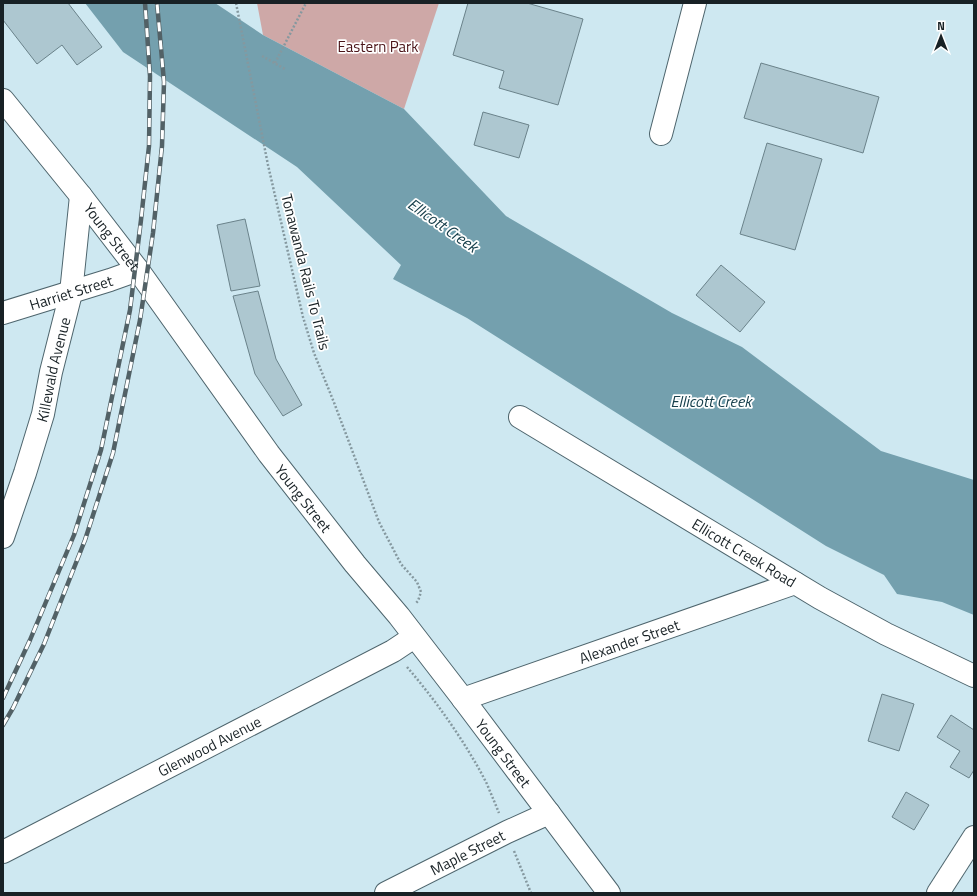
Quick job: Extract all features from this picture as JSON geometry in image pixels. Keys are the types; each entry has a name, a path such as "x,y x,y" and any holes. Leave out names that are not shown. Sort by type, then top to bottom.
{"street":[{"path":"661,134 695,3"},
{"name":"Young Street","path":"3,100 81,196 138,270 269,454 354,564 399,616 414,638 463,699 609,893"},
{"name":"Killewald Avenue","path":"3,538 43,414 51,372 71,293 81,196"},
{"name":"Harriet Street","path":"3,314 138,270"},
{"name":"Ellicott Creek Road","path":"520,417 820,598 886,634 974,676"},
{"name":"Alexander Street","path":"463,699 795,583"},
{"name":"Glenwood Avenue","path":"3,852 393,651 414,638"},
{"name":"Maple Street","path":"386,893 500,836 550,813"},
{"path":"938,893 974,836"}],"path":[{"name":"Tonawanda Rails To Trails","path":"236,3 268,165 303,317 314,353 379,522 401,564 417,582 421,592 418,601 412,606"},
{"path":"275,63 306,3"},
{"path":"262,56 286,69"},
{"path":"404,664 417,679 471,755 487,785 499,814"},
{"path":"512,846 531,893"}],"green space":[{"name":"Eastern Park","path":"257,3 439,3 404,109 263,35"}],"water":[{"name":"Ellicott Creek","path":"85,3 215,3 263,35 404,109 506,216 672,313 742,347 881,451 974,480 974,615 942,602 897,594 884,575 826,546 467,318 393,279 401,265 297,167 123,52"}],"building":[{"path":"3,3 68,3 102,47 77,65 62,45 37,64 3,20"},
{"path":"468,3 527,3 583,19 558,105 499,88 504,71 453,55"},
{"path":"761,63 879,97 863,153 744,118"},
{"path":"483,112 529,125 519,158 474,145"},
{"path":"767,143 822,159 795,250 740,234"},
{"path":"245,219 260,286 231,291 217,225"},
{"path":"721,265 765,302 740,332 696,295"},
{"path":"258,291 276,359 302,405 283,416 255,374 233,296"},
{"path":"882,694 914,704 899,751 868,741"},
{"path":"951,715 974,730 974,770 969,778 950,767 960,751 937,737"},
{"path":"906,792 929,805 914,830 892,817"}],"railway":[{"path":"3,698 30,640 74,535 101,450 130,310 149,146 150,76 145,3"},
{"path":"3,725 13,708 44,644 85,540 113,453 140,320 153,233 162,146 164,82 157,3"}]}
